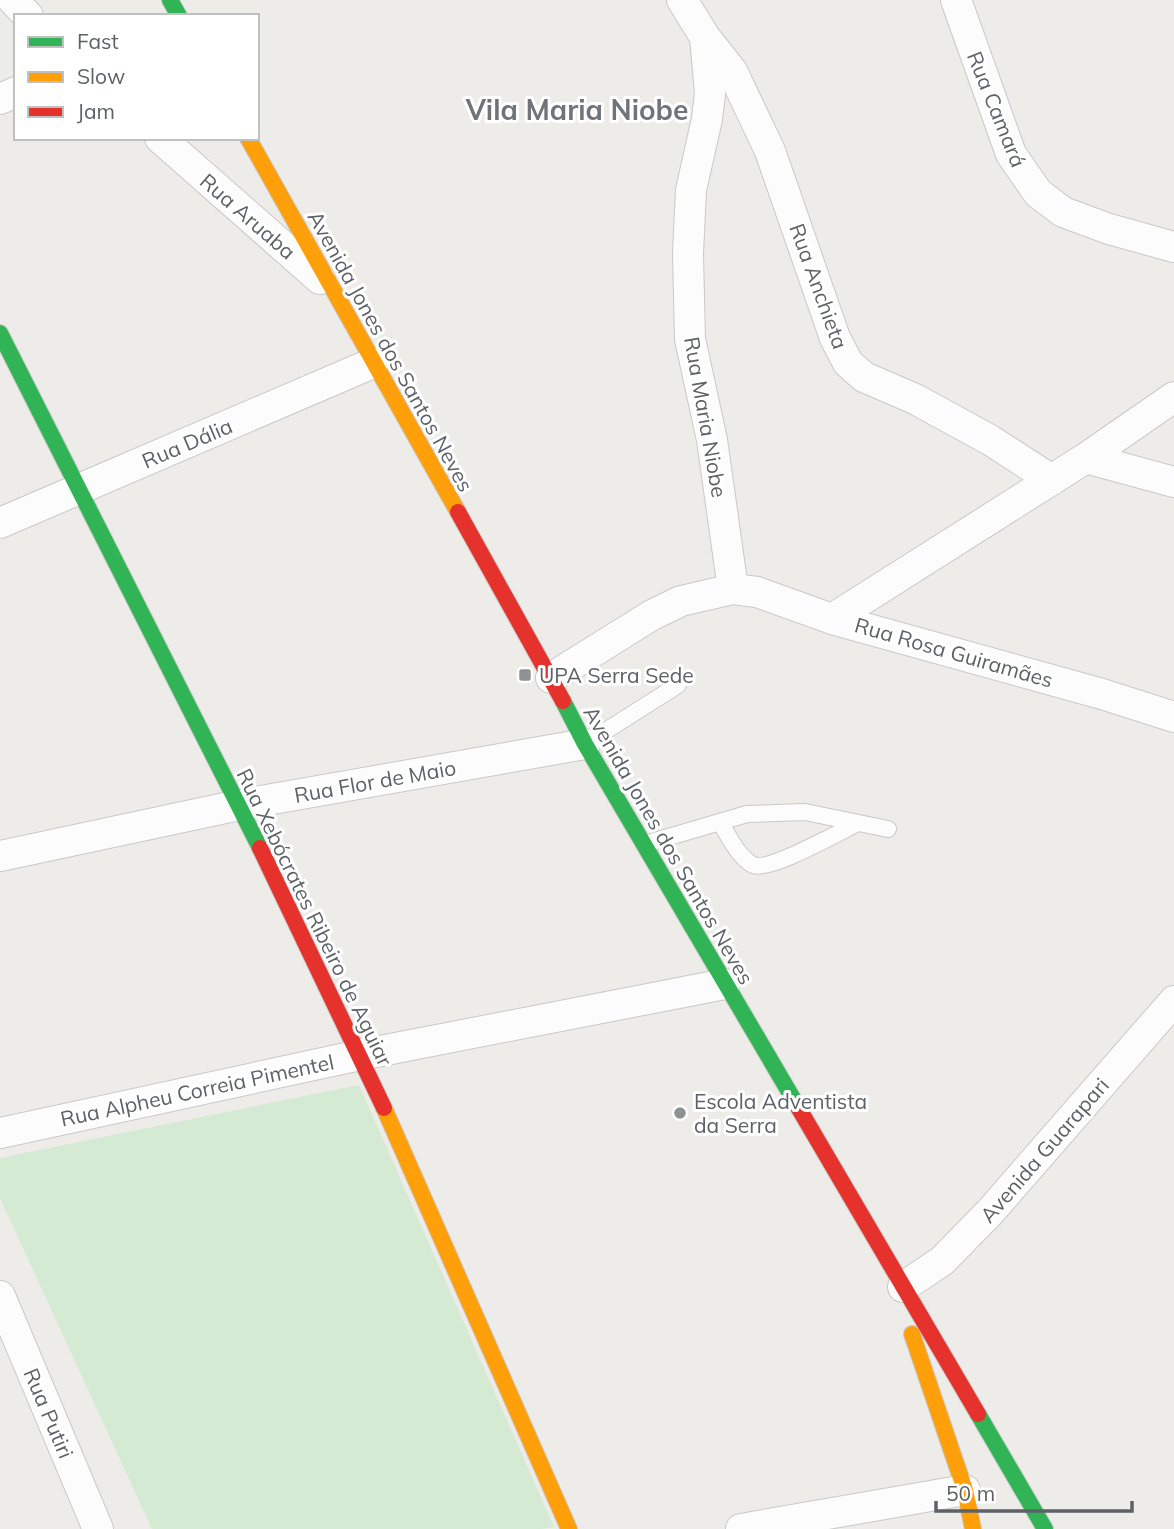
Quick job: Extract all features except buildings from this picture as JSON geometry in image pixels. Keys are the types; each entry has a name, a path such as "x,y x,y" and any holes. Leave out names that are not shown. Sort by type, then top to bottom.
{"street":[{"path":"13,0 26,14"},
{"name":"Rua Maria Niobe","path":"682,0 705,37 710,94 691,190 688,254 690,339 712,440 733,589"},
{"name":"Rua Camará","path":"956,0 1011,154 1038,193 1063,212 1109,229 1174,247"},
{"name":"Rua Anchieta","path":"705,37 732,71 770,151 835,338 848,363 864,377 915,400 990,440 1052,480"},
{"name":"Rua Aruaba","path":"162,140 336,294"},
{"name":"Avenida Jones dos Santos Neves","path":"249,140 551,678 585,744 1045,1529"},
{"name":"Rua Xebócrates Ribeiro de Aguiar","path":"0,333 77,490 239,805 360,1055 569,1529"},
{"name":"Rua Dália","path":"0,523 373,363"},
{"path":"832,618 1052,480 1174,397"},
{"path":"1086,458 1174,482"},
{"path":"551,678 652,615 681,601 733,589"},
{"name":"Rua Rosa Guiramães","path":"733,589 757,593 832,618 1174,717"},
{"name":"Rua Flor de Maio","path":"0,856 239,805 585,744"},
{"name":"Rua Alpheu Correia Pimentel","path":"0,1133 360,1055 725,984"},
{"name":"Avenida Guarapari","path":"903,1287 942,1261 973,1230 1174,1001"},
{"path":"903,1287 907,1321 982,1487 974,1529"},
{"name":"Rua Putiri","path":"0,1296 99,1529"},
{"path":"741,1529 982,1487 1021,1486"}],"lane":[{"path":"585,744 678,685"},
{"path":"644,845 747,814 805,812 888,829"},
{"path":"720,822 741,855 754,865 771,866 858,823"}],"green space":[{"path":"359,1085 554,1527 152,1529 0,1198 0,1158"}],"traffic: fast":[{"path":"170,0 178,14"},
{"path":"0,333 260,848"},
{"path":"563,701 585,744 798,1107"},
{"path":"978,1414 1045,1529"}],"traffic: slow":[{"path":"249,140 458,512"},
{"path":"384,1108 569,1529"},
{"path":"912,1334 965,1490 973,1529"}],"traffic: jam":[{"path":"458,512 563,701"},
{"path":"260,848 384,1108"},
{"path":"798,1107 978,1414"}],"place":[{"name":"UPA Serra Sede","path":"525,675"},
{"name":"Escola Adventista da Serra","path":"680,1113"}],"district":[{"name":"Vila Maria Niobe","path":"577,109"}]}
